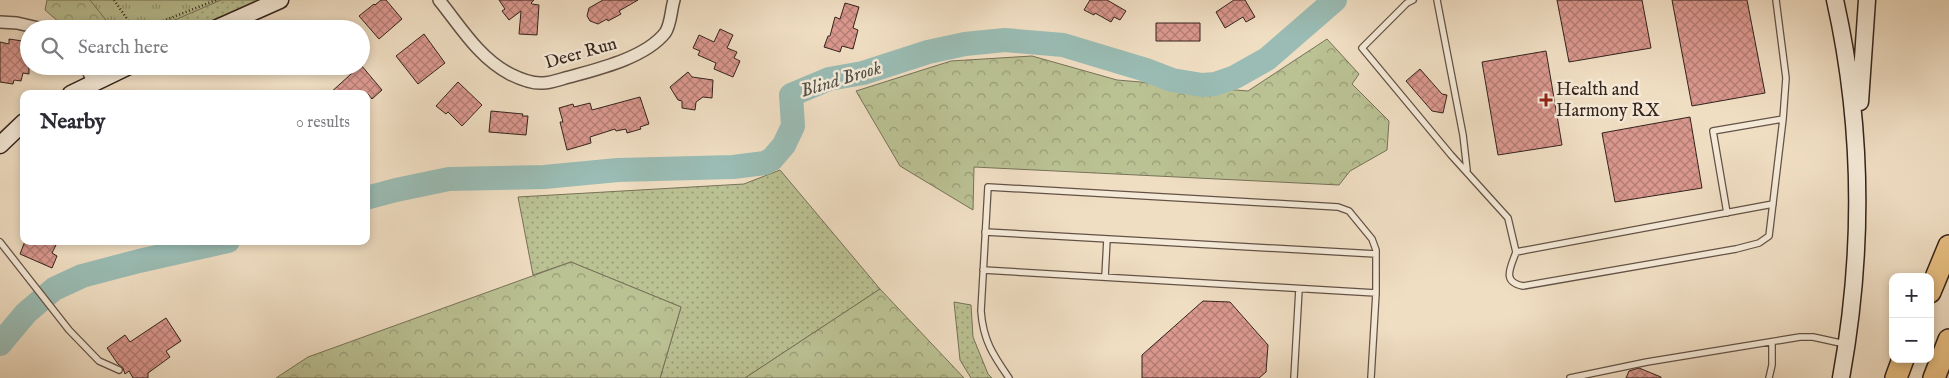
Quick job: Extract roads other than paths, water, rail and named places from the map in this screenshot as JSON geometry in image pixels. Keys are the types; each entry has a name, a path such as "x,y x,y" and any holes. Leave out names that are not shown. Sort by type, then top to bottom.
{"highway":[{"path":"1934,282 1949,246"},
{"path":"1934,378 1949,340"},
{"path":"1896,378 1902,363"}],"main road":[{"path":"235,20 280,0"},
{"path":"1835,0 1842,27 1853,99 1858,210 1856,257 1847,344 1841,378"},
{"path":"1856,150 1868,0"},
{"path":"78,90 109,75"},
{"path":"0,144 20,126"}],"street":[{"name":"Deer Run","path":"439,0 474,44 493,64 529,82 544,84 616,64 658,40 666,31 674,0"},
{"path":"0,22 20,24"},
{"path":"90,75 93,82"}],"lane":[{"path":"1413,0 1407,3 1362,48 1508,218 1516,252 1509,274 1510,279 1516,285 1523,286 1736,249 1759,242 1769,236 1784,119 1786,78 1776,0"},
{"path":"1437,0 1463,135 1467,171"},
{"path":"1727,213 1712,131 1784,119"},
{"path":"1010,378 989,346 982,330 981,311 988,187 1338,207 1349,211 1372,239 1376,254 1376,293 1371,378"},
{"path":"1516,252 1773,204"},
{"path":"985,232 1376,254"},
{"path":"1105,277 1107,239"},
{"path":"0,242 69,330 99,361 119,370"},
{"path":"983,270 1376,293"},
{"path":"1294,378 1299,289"},
{"path":"1570,378 1647,362 1800,336 1847,344"},
{"path":"1769,378 1772,366 1772,342"}],"waterway":[{"name":"Blind Brook","path":"370,197 449,179 544,177 618,170 733,167 765,163 772,159 784,145 793,126 791,95 829,79 863,73 928,52 965,44 1005,40 1063,45 1146,70 1172,80 1202,85 1215,84 1235,77 1267,59 1335,0"},
{"name":"Blind Brook","path":"0,344 26,313 54,289 82,276 210,245"}],"place":[{"name":"Health and Harmony RX","path":"1546,100"}]}
